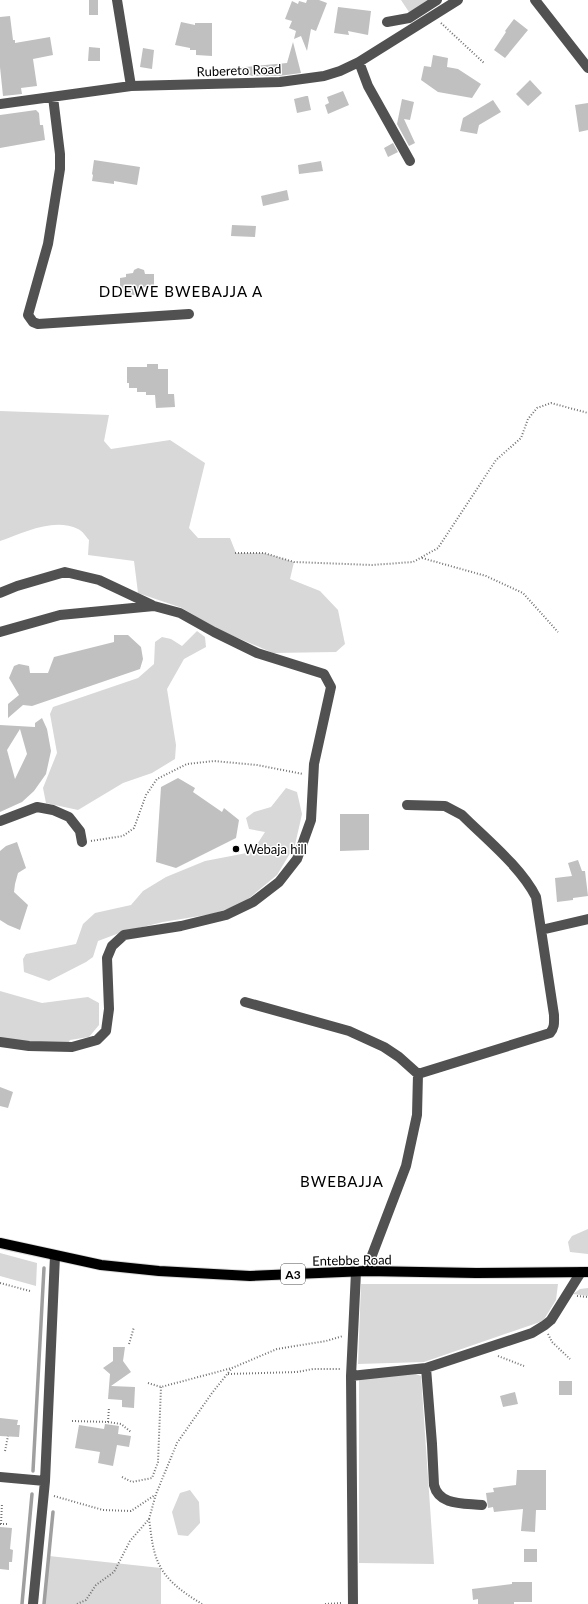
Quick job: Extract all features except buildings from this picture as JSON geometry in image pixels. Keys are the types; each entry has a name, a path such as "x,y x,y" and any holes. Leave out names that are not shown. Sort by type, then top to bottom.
{"main road":[{"name":"Entebbe Road","path":"0,1244 101,1265 159,1271 250,1276 361,1271 585,1272"}],"street":[{"path":"117,0 131,86"},
{"path":"387,22 408,18 436,0"},
{"name":"Rubereto Road","path":"0,104 131,86 280,82 324,76 340,71 359,62 458,0"},
{"path":"535,0 588,68"},
{"path":"359,62 368,86 410,161"},
{"path":"53,97 60,154 60,169 48,244 28,315 33,322 38,324 189,314"},
{"path":"0,593 17,586 65,572 99,580 154,606 180,613 257,653 324,674 332,687 314,764 311,820 296,859 279,882 253,902 226,915 181,926 124,935 112,946 107,958 109,1009 106,1031 97,1040 72,1047 29,1046 0,1042"},
{"path":"0,632 60,615 154,606"},
{"path":"407,805 445,806 462,815 514,867 531,887 536,897 554,1015 553,1029 550,1033 418,1074"},
{"path":"0,821 37,807 53,810 70,817 80,831 82,842"},
{"path":"541,930 588,919"},
{"path":"245,1002 349,1031 384,1047 399,1057 418,1074 418,1115 411,1149 406,1166 361,1271 352,1334 353,1603"},
{"path":"34,1604 45,1481 55,1256"},
{"path":"352,1373 426,1368 532,1333 545,1325 558,1310 585,1272"},
{"path":"426,1368 435,1491 444,1500 450,1502 482,1505"},
{"path":"0,1477 45,1481"}],"path":[{"path":"433,15 484,63"},
{"path":"235,553 264,552 294,562 372,565 413,562 438,548 496,460 520,438 528,419 537,408 551,403 588,413"},
{"path":"422,558 486,576 523,593 558,632"},
{"path":"82,842 123,836 134,828 146,795 157,779 187,764 214,762 257,765 313,776"},
{"path":"0,1283 30,1291"},
{"path":"545,1325 552,1342 570,1359"},
{"path":"129,1344 134,1328"},
{"path":"148,1383 161,1387 232,1368 277,1349 326,1341 352,1334"},
{"path":"494,1355 524,1366"},
{"path":"77,1604 86,1600 96,1585 114,1572 130,1541 149,1519 156,1494 177,1443 212,1393 232,1368"},
{"path":"228,1374 296,1372 313,1368 352,1373"},
{"path":"122,1477 132,1482 152,1478 158,1462 161,1387"},
{"path":"108,1422 110,1407"},
{"path":"72,1421 108,1422 121,1424 131,1432"},
{"path":"5,1451 8,1436"},
{"path":"44,1493 103,1510 131,1511 156,1494"},
{"path":"2,1503 0,1524 9,1524"},
{"path":"149,1519 157,1561 168,1580 202,1604"},
{"path":"325,1604 353,1603"}],"shaded area":[{"path":"401,0 431,0 409,12"},
{"path":"0,411 109,415 104,441 111,449 170,440 205,463 189,528 198,538 230,538 236,553 264,553 294,562 290,579 320,591 338,610 345,644 336,652 273,653 217,629 182,608 138,593 134,561 88,555 89,540 80,530 69,526 49,525 0,541"},
{"path":"197,631 205,637 206,647 184,659 167,689 176,745 175,759 152,773 123,783 78,810 46,803 43,788 57,753 50,714 53,707 138,678 154,664 155,642 162,637 171,639 182,646"},
{"path":"286,788 297,792 302,814 295,845 277,875 242,904 212,914 163,922 122,932 98,941 93,957 49,981 24,972 23,959 26,954 76,944 83,924 95,913 131,905 143,891 166,877 205,861 252,852 265,832 249,829 246,818 254,812 271,807"},
{"path":"0,991 42,1003 88,997 99,1003 99,1025 89,1037 70,1040 63,1051 0,1041"},
{"path":"588,1229 588,1254 570,1252 568,1242 572,1236"},
{"path":"0,1253 37,1263 36,1286 0,1276"},
{"path":"361,1284 558,1284 556,1300 543,1321 424,1362 358,1364"},
{"path":"588,1288 588,1296 573,1294 580,1289"},
{"path":"411,1372 421,1376 434,1564 359,1563 359,1376"},
{"path":"190,1490 199,1502 200,1523 188,1536 178,1535 172,1512 180,1493"},
{"path":"49,1556 161,1568 161,1604 44,1604"}],"waterway":[{"path":"33,1471 44,1268"},
{"path":"22,1604 32,1494"},
{"path":"44,1604 53,1512"}],"place":[{"name":"Webaja hill","path":"236,849"}],"district":[{"name":"DDEWE BWEBAJJA A","path":"181,291"},
{"name":"BWEBAJJA","path":"342,1181"}]}
